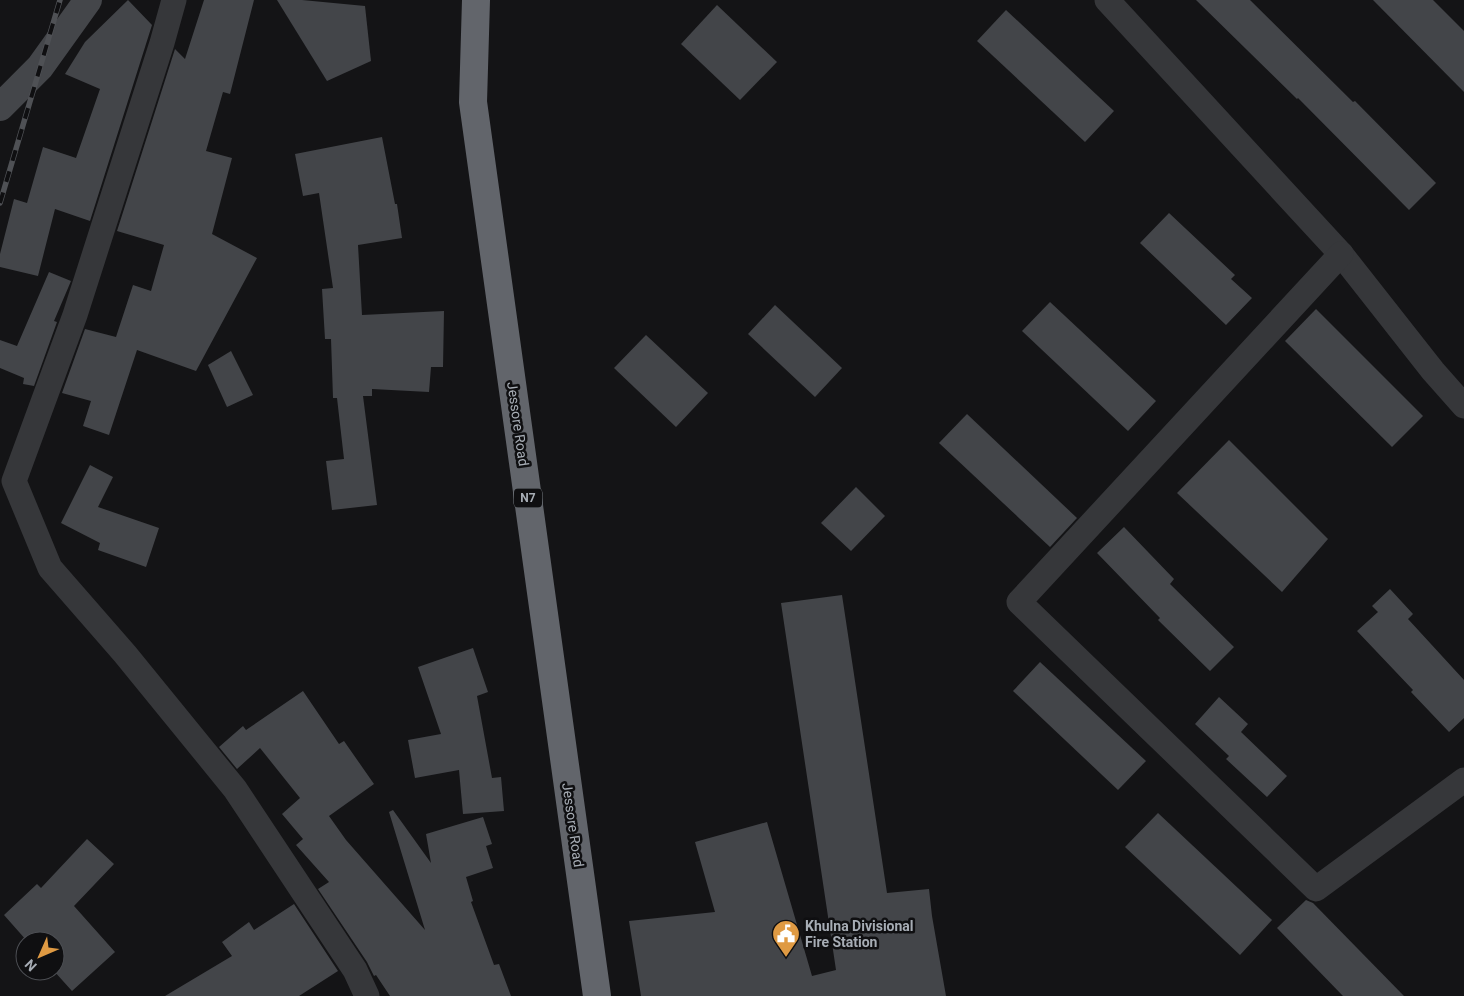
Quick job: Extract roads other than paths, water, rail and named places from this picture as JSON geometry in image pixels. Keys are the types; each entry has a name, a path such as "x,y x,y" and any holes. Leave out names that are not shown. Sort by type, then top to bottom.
{"highway":[{"name":"Jessore Road","path":"476,0 473,102 597,996"}],"main road":[{"path":"0,107 40,67 88,0"}],"street":[{"path":"174,0 75,315 14,481 50,568 125,654 235,789 355,970 367,996"},
{"path":"1107,0 1341,254 1433,371 1464,406"},
{"path":"1341,254 1019,602 1316,889 1464,780"}],"railway":[{"path":"0,203 60,0"}],"place":[{"name":"Khulna Divisional Fire Station","path":"786,958"}]}
